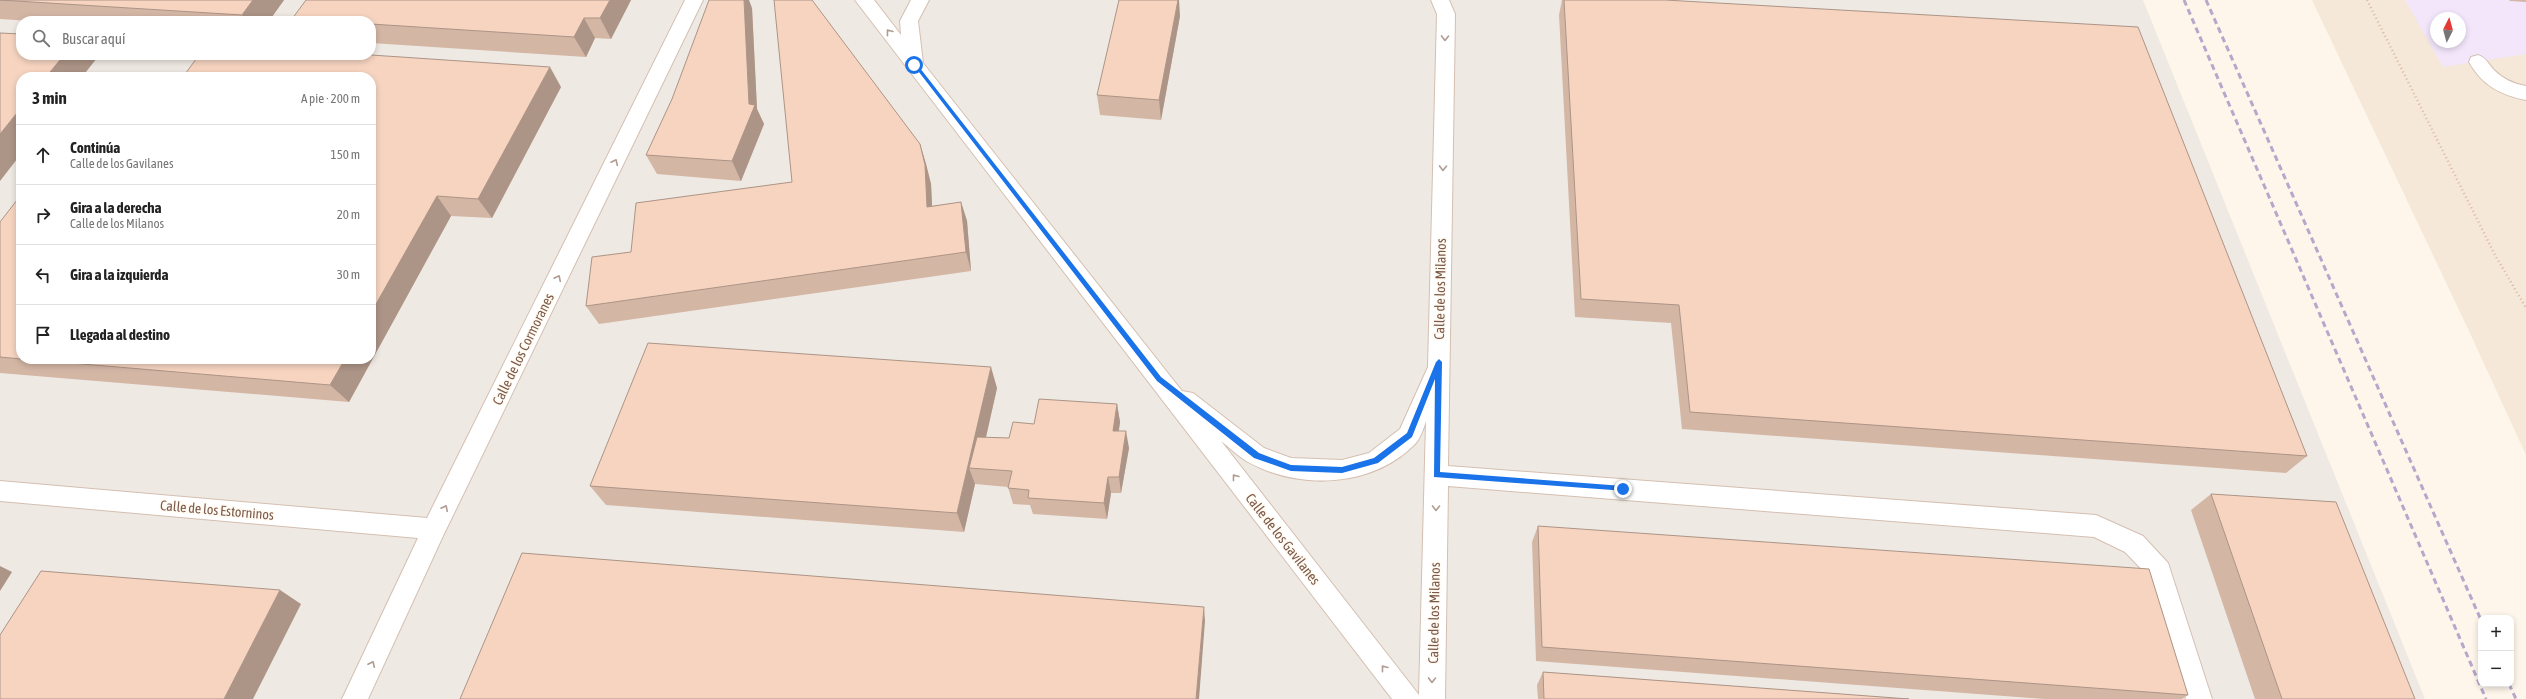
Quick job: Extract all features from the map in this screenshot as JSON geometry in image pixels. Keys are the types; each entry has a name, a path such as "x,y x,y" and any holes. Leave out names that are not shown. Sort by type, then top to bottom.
{"street":[{"path":"690,9 704,0"},
{"name":"Calle de los Gavilanes","path":"864,0 1408,699"},
{"path":"914,65 909,21 920,0"},
{"name":"Calle de los Milanos","path":"1432,699 1446,14 1440,0"},
{"name":"Calle de los Cormoranes","path":"355,699 434,529 690,9"},
{"path":"2478,62 2484,72 2494,81 2526,93"},
{"name":"Calle de los Gavilanes","path":"1159,379 1256,455 1291,468 1342,470 1376,461 1409,435 1439,362"},
{"path":"1437,474 2096,526 2134,544 2159,571 2199,699"},
{"name":"Calle de los Estorninos","path":"0,491 434,529"}],"path":[{"path":"2367,0 2495,255 2526,308"}],"shaded area":[{"path":"0,0 2143,0 2425,699 0,699"},
{"path":"2312,0 2526,0 2526,455 2469,331"},
{"path":"2405,0 2526,0 2526,54 2443,67 2432,48 2466,48 2466,12 2430,12 2430,44"}],"building":[{"path":"0,0 253,0 242,15"},
{"path":"306,0 610,0 600,18 584,18 574,37 376,24 376,16 294,16"},
{"path":"709,0 744,0 749,104 755,105 732,161 646,155 672,99"},
{"path":"774,0 812,0 920,144 925,165 927,207 961,202 966,252 586,306 592,257 631,252 636,203 792,182"},
{"path":"1119,0 1178,0 1159,100 1097,95"},
{"path":"1564,0 1665,0 2138,27 2307,456 1690,412 1679,305 1581,299"},
{"path":"0,33 16,34 16,60 60,60 50,72 16,72 16,114 0,134"},
{"path":"376,55 550,67 478,199 437,196 376,304 376,72 187,72 195,60 376,60"},
{"path":"16,201 16,359 0,357 0,222"},
{"path":"648,343 991,367 957,513 590,486"},
{"path":"82,364 342,364 330,385"},
{"path":"1039,399 1117,404 1113,431 1126,431 1119,477 1108,477 1104,503 1028,498 1029,490 1008,488 1012,471 969,468 977,437 1009,438 1013,422 1034,424"},
{"path":"2211,494 2336,502 2415,699 2282,699"},
{"path":"1538,526 2149,569 2188,695 1542,647"},
{"path":"522,553 1204,607 1196,699 460,699"},
{"path":"41,571 280,590 224,699 0,699 0,635"},
{"path":"1543,672 1909,699 1544,699"}],"railway":[{"path":"2184,0 2486,699"},
{"path":"2206,0 2479,615"},
{"path":"2510,687 2516,699"}],"route":[{"path":"914,65 1159,379 1256,455 1291,468 1342,470 1376,461 1409,435 1439,362 1437,474 1623,489"}]}
